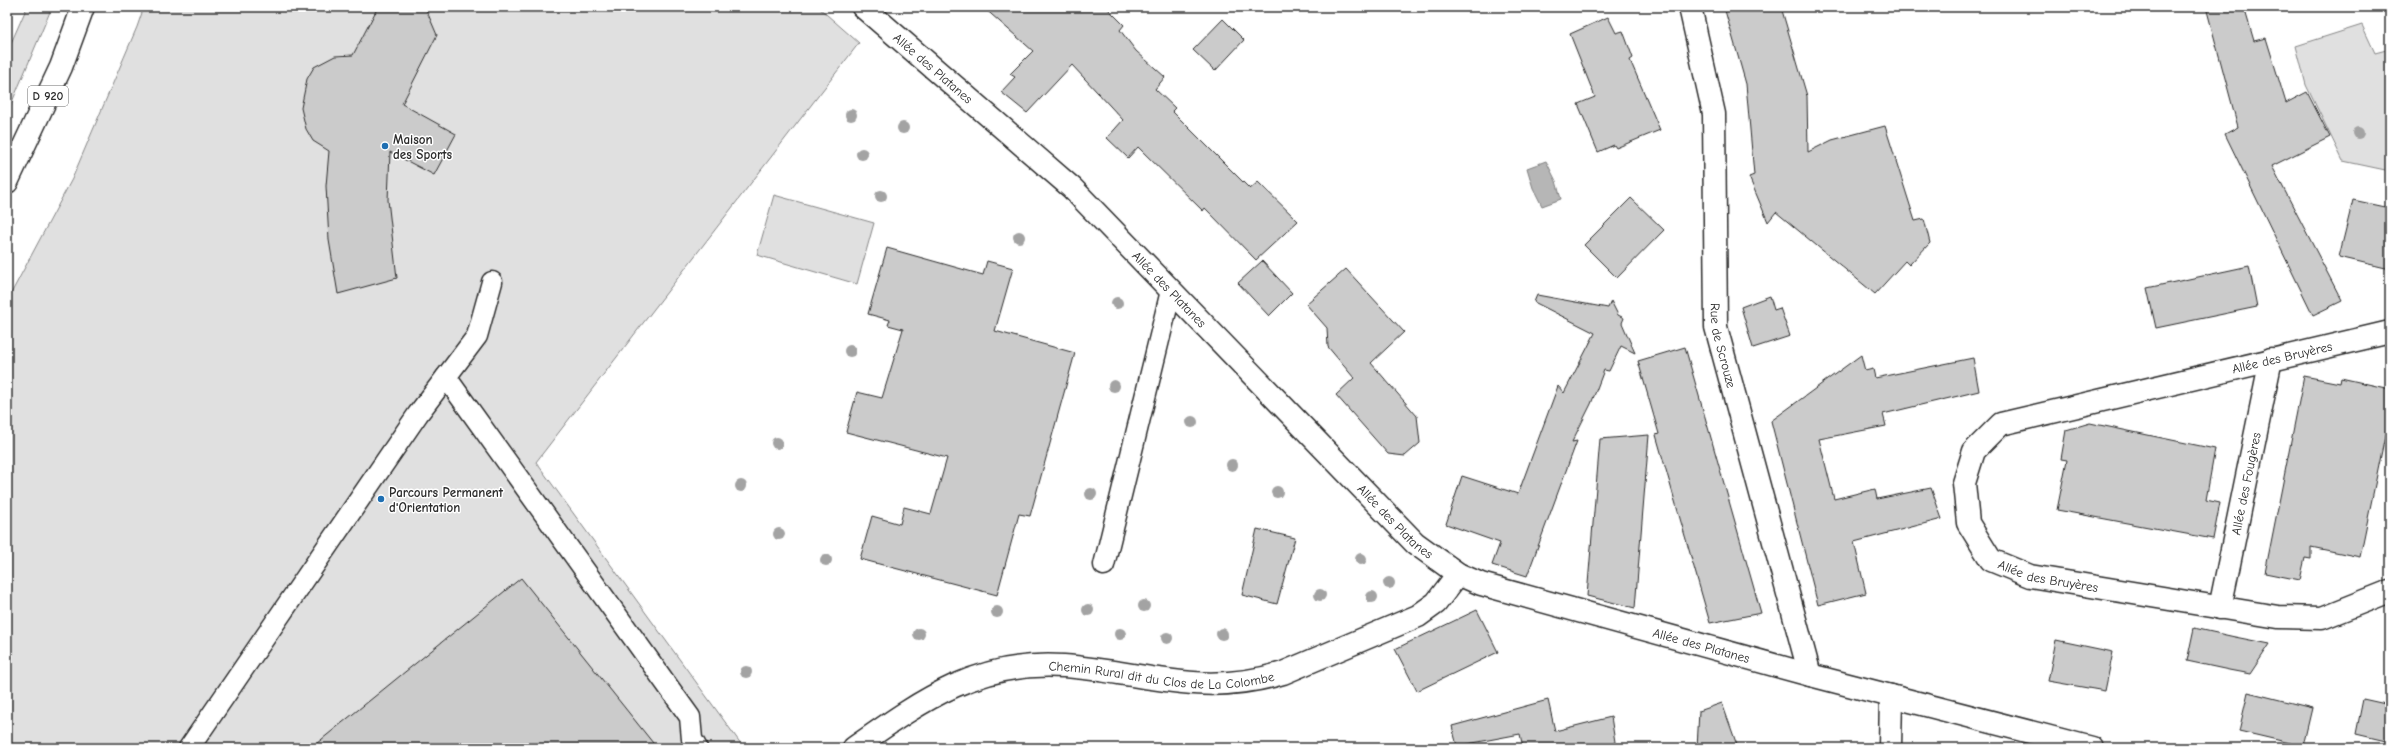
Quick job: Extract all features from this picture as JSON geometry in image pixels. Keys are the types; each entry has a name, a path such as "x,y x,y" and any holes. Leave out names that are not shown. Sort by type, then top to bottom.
{"street":[{"name":"D 920","path":"7,182 61,66 83,7"},
{"name":"Allée des Platanes","path":"863,7 1072,188 1415,543 1458,574 1481,584 1810,675 2092,748"},
{"name":"Rue de Scrouze","path":"1690,7 1714,114 1716,327 1810,675"},
{"name":"Allée des Bruyères","path":"2390,332 2270,359 2001,424 1974,451 1964,483 1968,523 1991,560 2030,576 2278,617 2322,618 2390,592"},
{"name":"Allée des Fougères","path":"2220,608 2270,359"},
{"name":"Chemin Rural dit du Clos de La Colombe","path":"854,748 920,702 954,685 989,673 1063,666 1201,685 1262,679 1283,673 1418,616 1436,604 1458,574"},
{"path":"1890,748 1891,696"}],"lane":[{"path":"189,748 418,414 477,336 492,282"},
{"path":"1104,565 1171,291"},
{"path":"446,377 690,717 692,739 697,748"}],"shaded area":[{"path":"27,7 52,7 7,114 7,52"},
{"path":"144,7 818,7 859,43 536,462 744,748 7,748 7,301 72,179 137,27"},
{"path":"2362,25 2375,53 2390,49 2390,171 2343,161 2306,85 2296,46"},
{"path":"1546,161 1556,181 1561,199 1542,206 1533,188 1527,168"},
{"path":"774,195 874,223 857,284 757,255"}],"building":[{"name":"Maison des Sports","path":"378,7 425,7 437,35 402,104 456,134 434,175 390,152 388,200 397,278 338,294 329,240 326,186 329,151 313,141 306,129 301,108 307,79 314,67 335,56 353,55"},
{"path":"983,7 1106,7 1124,25 1120,30 1136,51 1165,77 1155,89 1175,108 1172,111 1250,189 1258,182 1298,221 1256,260 1205,208 1203,211 1138,147 1128,158 1107,138 1123,120 1072,65 1027,113 1001,92 1015,77 1010,74 1033,51"},
{"path":"1724,7 1781,7 1807,96 1808,152 1832,140 1885,126 1915,221 1924,219 1930,243 1909,265 1905,261 1875,294 1776,212 1768,222 1749,177 1754,175 1746,84"},
{"path":"2206,7 2244,7 2254,41 2266,38 2286,103 2307,92 2330,137 2272,166 2342,301 2313,315 2225,134 2238,127"},
{"path":"1608,17 1616,33 1623,31 1633,58 1630,60 1660,130 1616,148 1614,145 1598,152 1578,104 1595,97 1570,34"},
{"path":"1223,19 1244,40 1215,71 1193,50"},
{"path":"1631,198 1664,230 1617,278 1584,245"},
{"path":"2353,200 2390,208 2390,269 2339,257"},
{"path":"887,248 983,275 987,261 1013,268 995,331 1075,353 1030,516 1019,514 997,595 860,559 872,516 900,524 904,507 931,514 947,458 846,432 857,392 882,398 903,329 888,325 890,320 868,314"},
{"path":"1262,261 1292,293 1269,316 1238,283"},
{"path":"2249,266 2257,307 2156,328 2147,288"},
{"path":"1346,269 1404,332 1371,363 1417,416 1420,443 1405,456 1388,454 1336,395 1354,378 1328,347 1327,328 1306,304"},
{"path":"1537,295 1608,308 1611,301 1618,315 1624,318 1622,323 1635,353 1621,346 1609,371 1604,370 1591,404 1572,442 1577,441 1527,576 1492,565 1500,543 1446,524 1462,476 1518,494 1558,386 1564,393 1595,333 1534,302"},
{"path":"1770,296 1774,310 1780,308 1790,336 1753,348 1741,307"},
{"path":"1685,347 1761,613 1710,623 1656,435 1659,434 1638,361"},
{"path":"1861,355 1865,371 1873,369 1875,378 1973,358 1979,391 1883,414 1886,426 1819,439 1834,499 1875,489 1877,499 1931,488 1942,519 1854,542 1866,593 1818,605 1771,421"},
{"path":"2304,376 2340,383 2341,378 2390,389 2390,412 2360,557 2311,547 2311,559 2305,558 2300,580 2265,573"},
{"path":"2090,423 2215,449 2206,500 2220,503 2213,539 2057,510 2067,460 2061,459 2066,430"},
{"path":"1649,435 1635,608 1587,596 1600,439"},
{"path":"1257,529 1295,538 1277,604 1242,595"},
{"path":"521,578 657,748 311,748"},
{"path":"1477,610 1498,652 1417,691 1395,649"},
{"path":"2194,628 2270,644 2250,674 2229,670 2187,661"},
{"path":"2056,640 2113,652 2105,691 2048,681"},
{"path":"2248,692 2312,708 2303,746 2239,731"},
{"path":"2363,699 2390,705 2390,742 2356,734"},
{"path":"1548,700 1555,731 1611,717 1616,748 1523,748 1520,734 1457,746 1452,726"},
{"path":"1722,703 1738,748 1697,748 1699,711"}],"place":[{"name":"Maison des Sports","path":"385,146"},
{"name":"Parcours Permanent d'Orientation","path":"381,499"}]}
